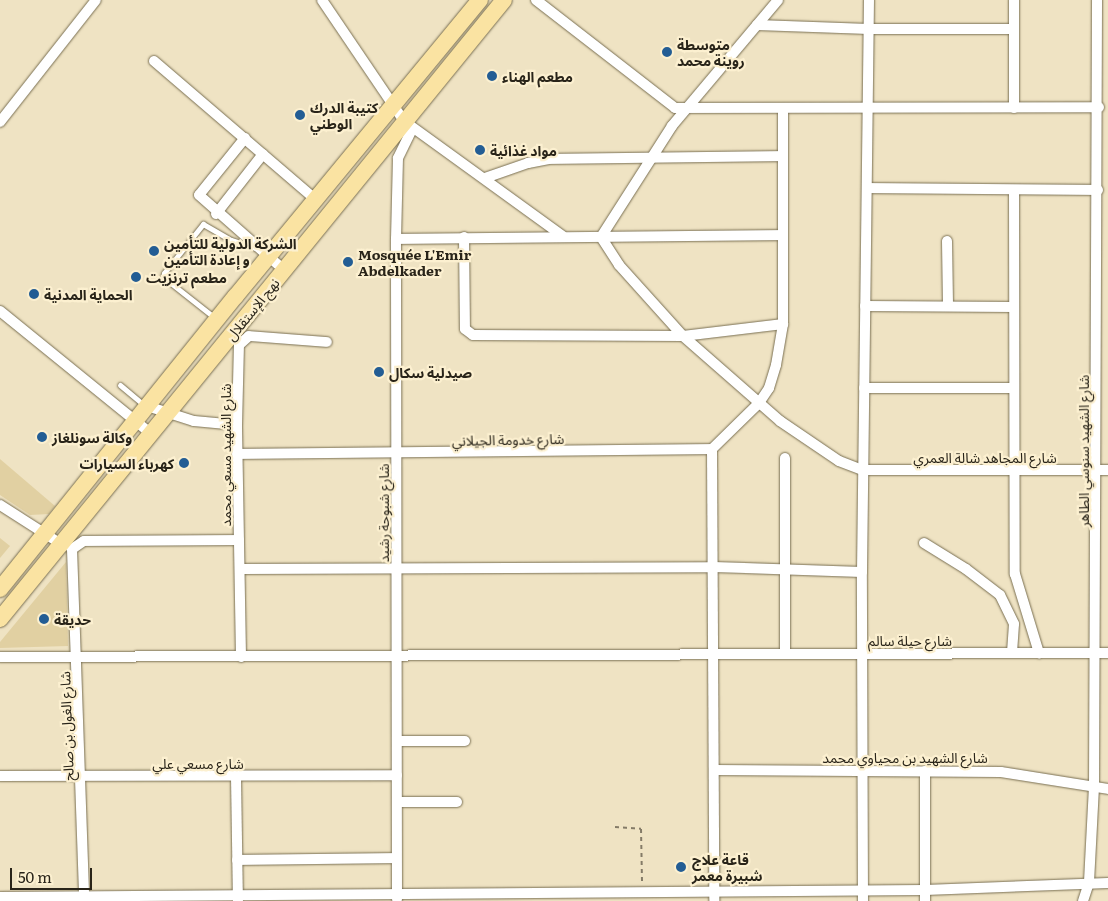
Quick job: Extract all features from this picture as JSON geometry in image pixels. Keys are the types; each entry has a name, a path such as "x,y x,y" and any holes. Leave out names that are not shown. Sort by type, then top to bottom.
{"main road":[{"name":"نهج الإستقلال","path":"0,589 37,530 134,422 216,320 263,253 315,200 480,0"},
{"name":"نهج الإستقلال","path":"0,619 66,547 150,434 284,270 408,125 504,0"}],"street":[{"path":"0,122 96,0"},
{"path":"322,0 381,83 392,107 408,125 485,178 563,236"},
{"path":"536,0 669,106 684,110 1099,107"},
{"path":"601,237 651,157 684,110 778,0"},
{"path":"863,896 862,572 869,0"},
{"path":"1014,0 1014,108"},
{"name":"شارع الشهيد سنوسي الطاهر","path":"1083,901 1089,882 1094,787 1096,652 1103,470 1097,0"},
{"path":"757,25 869,30 1014,29"},
{"path":"154,61 315,200"},
{"path":"714,896 712,449 760,402 769,388 776,365 782,324 783,109"},
{"name":"شارع شبوحة رشيد","path":"396,898 398,657 396,239 398,158 408,125"},
{"path":"245,138 200,192 200,200 284,270"},
{"path":"216,214 263,154"},
{"path":"485,178 528,162 549,159 783,156"},
{"path":"867,188 1014,191 1098,190"},
{"path":"1014,191 1015,574 1038,653"},
{"path":"396,239 783,235"},
{"path":"464,237 465,329 468,333 683,336 782,324"},
{"name":"شارع المجاهد شالة العمري","path":"601,237 619,264 683,336 808,442 839,461 863,470 1014,472 1103,470"},
{"path":"947,241 948,306"},
{"path":"865,306 1014,307"},
{"path":"0,311 150,434"},
{"name":"شارع الشهيد مسعي محمد","path":"241,657 236,425 239,344 243,338 249,336 327,342"},
{"path":"864,388 1014,388"},
{"path":"147,406 167,414 194,421 236,425"},
{"name":"شارع خدومة الجيلاني","path":"237,454 397,454 712,449"},
{"path":"785,458 785,653"},
{"path":"0,505 66,547 84,541 239,540"},
{"path":"924,543 966,569 1000,595 1014,624 1015,653"},
{"name":"شارع الغول بن صالح","path":"66,547 77,658 84,899"},
{"path":"240,569 713,567 862,572"},
{"name":"شارع حيلة سالم","path":"0,657 1108,653"},
{"path":"397,741 465,741"},
{"name":"شارع الشهيد بن محياوي محمد","path":"714,770 1001,772 1108,788"},
{"path":"925,771 925,901"},
{"name":"شارع مسعي علي","path":"0,776 236,777 397,775"},
{"path":"236,777 238,899"},
{"path":"397,802 457,802"},
{"path":"237,860 396,858"},
{"path":"0,897 84,899 556,897 642,892 714,896 863,896 925,890 1042,887 1089,882 1108,883"}],"lane":[{"path":"216,320 164,277 164,273 203,224 237,243 263,253"},
{"path":"120,385 147,406"}],"path":[{"path":"614,827 640,829 642,892"}],"shaded area":[{"path":"0,459 55,506 49,514 30,515 0,495"},
{"path":"0,538 10,546 0,558"},
{"path":"66,562 68,646 0,648 0,642"}],"place":[{"name":"متوسطة روينة محمد","path":"667,52"},
{"name":"مطعم الهناء","path":"492,76"},
{"name":"كتيبة الدرك الوطني","path":"300,115"},
{"name":"مواد غذائية","path":"480,150"},
{"name":"الشركة الدولية للتأمين و إعادة التأمين","path":"154,251"},
{"name":"Mosquée L'Emir Abdelkader","path":"348,262"},
{"name":"مطعم ترنزيت","path":"136,277"},
{"name":"الحماية المدنية","path":"34,294"},
{"name":"صيدلية سكال","path":"379,372"},
{"name":"وكالة سونلغاز","path":"42,437"},
{"name":"كهرباء السيارات","path":"184,463"},
{"name":"حديقة","path":"44,619"},
{"name":"قاعة علاج شبيرة معمر","path":"681,867"}]}
